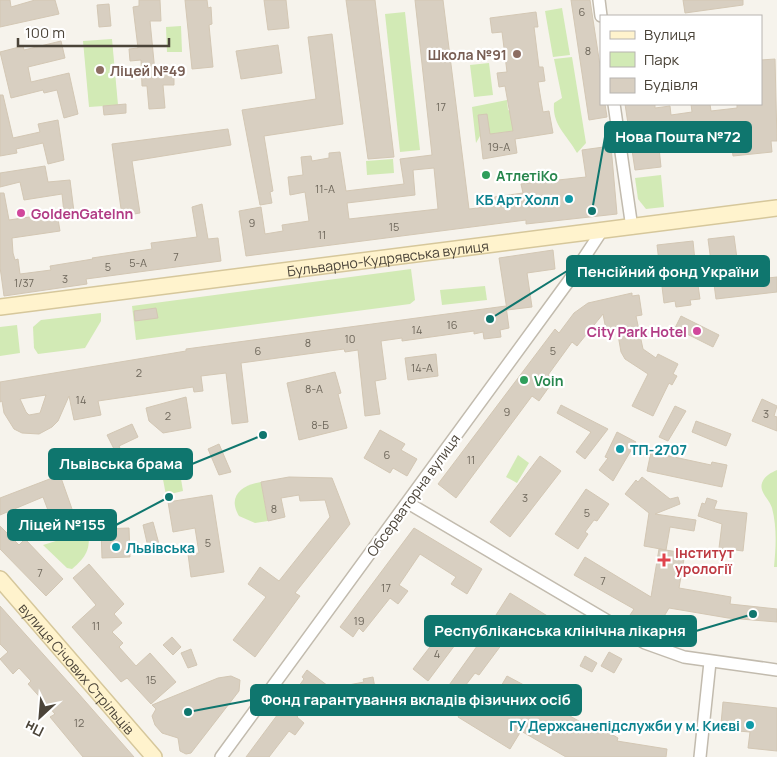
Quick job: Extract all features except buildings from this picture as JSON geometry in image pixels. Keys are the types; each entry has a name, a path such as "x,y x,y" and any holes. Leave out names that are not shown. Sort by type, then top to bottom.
{"main road":[{"name":"Бульварно-Кудрявська вулиця","path":"0,307 601,232 777,208"},
{"name":"вулиця Січових Стрільців","path":"0,579 154,757"}],"street":[{"path":"599,0 601,15"},
{"path":"614,105 632,228"},
{"name":"Обсерваторна вулиця","path":"221,757 568,282 601,232"},
{"path":"408,503 645,643 684,657 777,670"},
{"path":"700,757 710,662"}],"green space":[{"path":"562,8 570,55 553,57 545,11"},
{"path":"405,12 420,150 400,152 385,14"},
{"path":"181,26 182,52 167,52 166,27"},
{"path":"112,39 118,105 89,107 83,41"},
{"path":"572,57 586,143 577,153 561,130 554,111 554,103 562,98 554,59"},
{"path":"489,63 493,95 474,97 470,65"},
{"path":"507,100 508,110 513,112 513,131 480,136 476,143 472,107"},
{"path":"393,159 394,173 367,175 366,161"},
{"path":"661,175 664,207 646,209 638,199 635,178"},
{"path":"411,269 415,300 410,304 136,340 132,306"},
{"path":"485,286 487,300 442,305 440,290"},
{"path":"101,313 101,321 85,348 38,354 34,348 33,327 41,320"},
{"path":"17,325 20,353 0,356 0,327"},
{"path":"518,455 529,463 517,483 506,477"},
{"path":"178,461 183,491 166,495 160,464"},
{"path":"777,470 777,567 774,567 776,537 774,515 761,486 766,476"},
{"path":"261,482 268,521 255,523 239,516 235,503 238,493 248,486"},
{"path":"88,531 88,548 81,561 72,569 67,568 43,545"}],"place":[{"name":"Школа №91","path":"517,54"},
{"name":"Ліцей №49","path":"100,70"},
{"name":"АтлетіКо","path":"486,175"},
{"name":"КБ Арт Холл","path":"569,199"},
{"name":"Нова Пошта №72","path":"592,211"},
{"name":"GoldenGateInn","path":"21,213"},
{"name":"Пенсійний фонд України","path":"490,319"},
{"name":"City Park Hotel","path":"697,331"},
{"name":"Voin","path":"524,380"},
{"name":"Львівська брама","path":"263,435"},
{"name":"ТП-2707","path":"620,449"},
{"name":"Ліцей №155","path":"169,497"},
{"name":"Львівська","path":"116,547"},
{"name":"Інститут урології","path":"664,560"},
{"name":"Республіканська клінічна лікарня","path":"753,614"},
{"name":"Фонд гарантування вкладів фізичних осіб","path":"188,712"},
{"name":"ГУ Держсанепідслужби у м. Києві","path":"750,725"}]}
